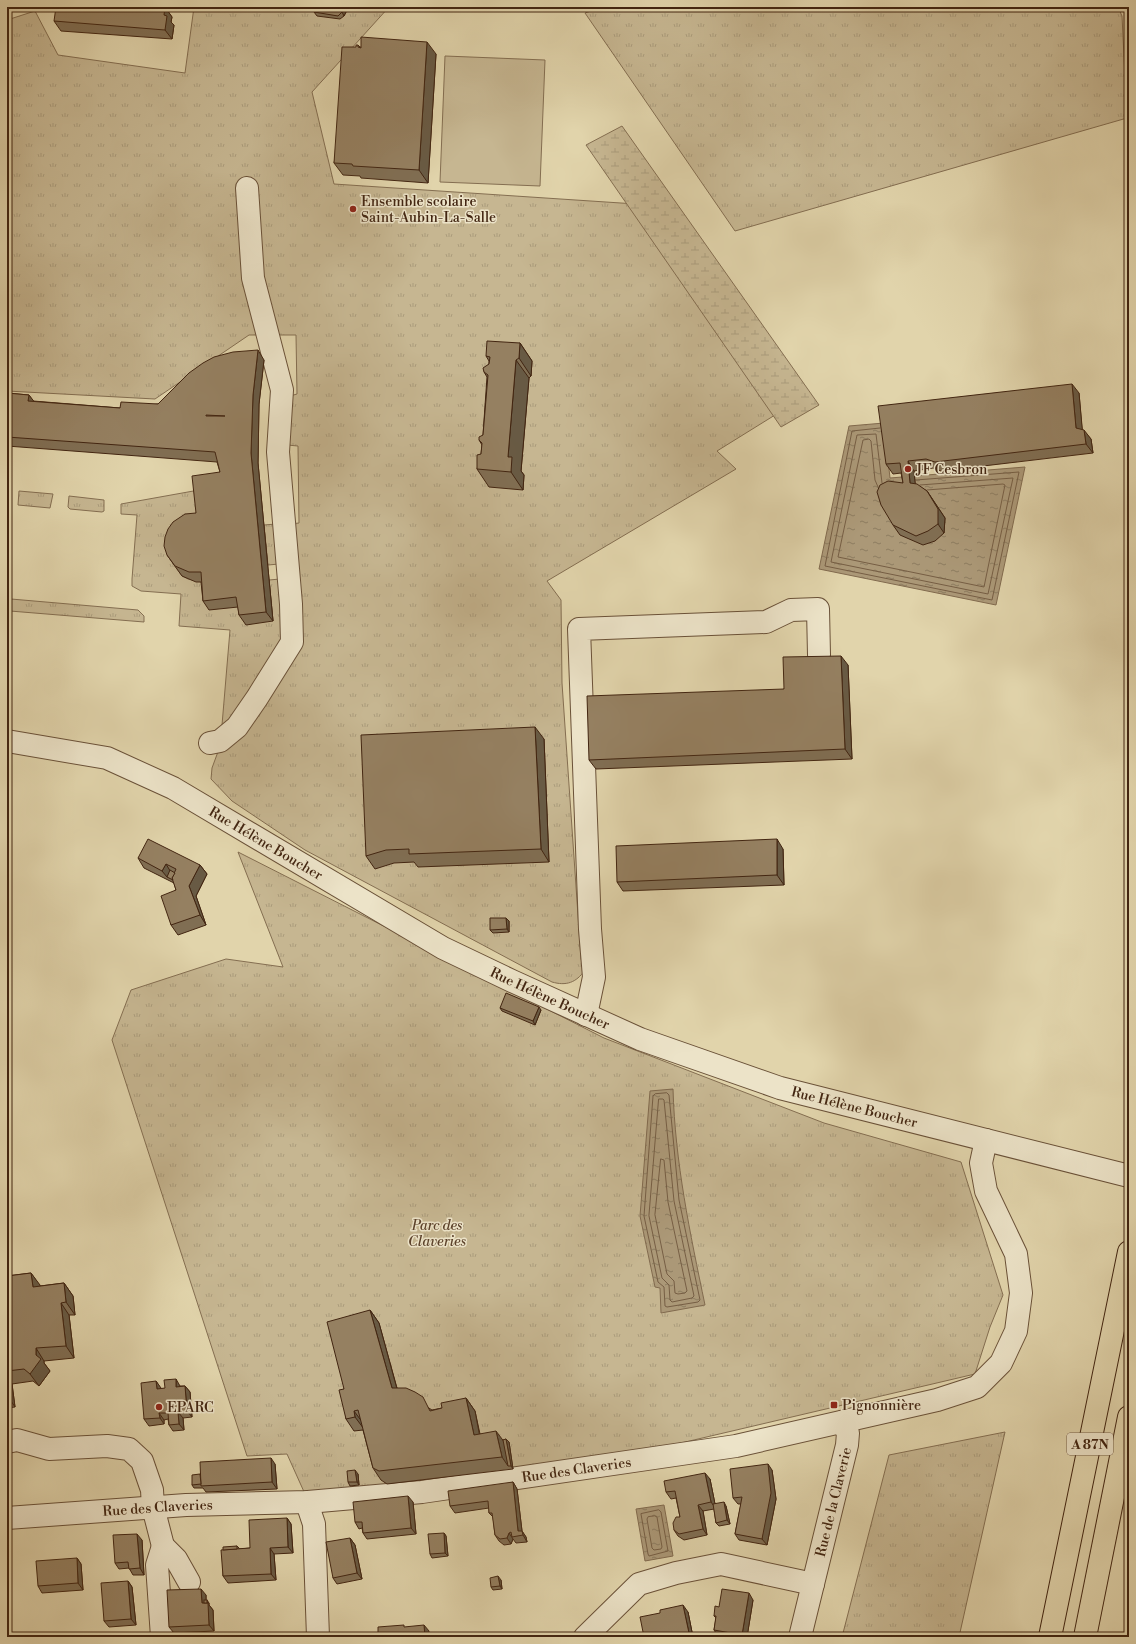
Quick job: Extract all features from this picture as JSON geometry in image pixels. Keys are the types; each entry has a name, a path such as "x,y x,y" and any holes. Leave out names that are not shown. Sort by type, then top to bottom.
{"highway":[{"name":"A 87N","path":"1050,1637 1129,1252"},
{"name":"A 87N","path":"1085,1637 1129,1417"}],"street":[{"path":"210,743 220,741 237,727 292,642 291,604 278,452 282,390 253,278 247,188"},
{"path":"586,1015 594,977 590,929 579,629 766,622 791,610 818,609 819,656"},
{"name":"Rue Hélène Boucher","path":"7,741 107,758 173,788 443,948 640,1039 780,1088 1129,1176"},
{"name":"Rue des Claveries","path":"7,1518 153,1507 308,1502 422,1492 728,1447 937,1400 977,1387 1001,1363 1016,1331 1021,1293 1016,1254 986,1191 981,1163 986,1140"},
{"name":"Rue de la Claverie","path":"800,1637 847,1445 848,1432 842,1422"},
{"path":"7,1442 17,1440 49,1449 107,1446 129,1449 142,1461 152,1490 153,1507 163,1546 176,1560 189,1582"},
{"path":"308,1502 314,1524 318,1637"},
{"path":"162,1637 157,1565 163,1546"},
{"path":"584,1637 639,1584 676,1573 721,1564 813,1584"}],"green space":[{"path":"194,7 389,7 312,92 334,184 636,204 775,415 717,451 736,469 547,581 561,600 562,683 581,959 585,970 574,981 562,984 552,982 305,850 232,801 211,779 212,768 219,749 299,645 290,524 299,523 298,446 287,445 290,396 297,394 296,335 249,335 155,399 7,391 7,20 35,11 58,55 185,73"},
{"path":"603,7 1118,7 1122,16 1127,118 735,231 585,13"},
{"path":"445,56 545,60 540,186 440,182"},
{"path":"622,126 819,405 781,427 586,145"},
{"path":"199,490 202,522 174,565 182,576 202,582 239,607 273,621 269,580 280,579 284,637 232,720 222,725 230,630 179,626 181,594 141,591 132,586 137,515 121,514 121,504"},
{"path":"19,491 53,494 50,508 18,505"},
{"path":"69,496 104,500 104,511 70,509 68,507"},
{"path":"276,524 279,564 268,565 264,525"},
{"path":"11,599 138,610 144,616 144,622 10,611"},
{"name":"Parc des Claveries","path":"238,852 604,1038 824,1123 961,1162 1003,1295 990,1327 975,1374 681,1443 423,1488 305,1494 287,1454 247,1456 112,1040 131,990 226,959 283,967"},
{"path":"1005,1432 959,1637 842,1637 889,1455"}],"water":[{"path":"884,423 890,478 1025,467 996,605 819,569 849,426"},
{"path":"673,1089 674,1116 684,1197 705,1305 661,1313 660,1288 655,1287 640,1216 650,1091"},
{"path":"664,1505 673,1556 645,1561 636,1509"}],"building":[{"path":"56,7 165,7 164,15 167,16 165,30 54,21"},
{"path":"315,7 344,7 344,9 338,16 314,12"},
{"path":"361,37 427,42 419,170 353,166 352,164 334,163 342,47 356,47 356,45 358,45 358,47 361,48"},
{"path":"487,341 520,343 519,358 516,360 508,457 512,457 511,472 477,469 477,455 481,454 482,443 479,440 479,437 483,435 488,375 484,372 483,368 489,364 490,357 486,356"},
{"path":"258,350 253,395 251,453 266,612 239,615 236,597 203,601 201,572 189,572 175,566 167,555 164,546 168,529 173,522 185,514 196,513 192,476 220,472 215,452 7,437 7,393 29,395 28,401 120,408 121,402 158,404 189,373 203,363 214,357 233,352"},
{"name":"JF Cesbron","path":"1072,384 1076,428 1084,430 1086,444 935,462 926,459 908,461 910,483 917,484 927,491 938,509 938,524 928,531 916,536 893,525 881,505 877,492 880,485 888,481 903,483 900,463 886,464 878,406"},
{"path":"841,656 845,749 589,760 587,696 784,689 783,657"},
{"path":"535,727 541,849 409,854 409,849 386,850 366,856 361,735"},
{"path":"148,839 200,865 189,886 200,915 171,925 161,896 176,890 172,878 176,869 166,864 162,871 138,858"},
{"path":"777,839 777,875 617,882 616,846"},
{"path":"170,870 175,873 172,878 173,880 167,877"},
{"path":"490,918 506,918 507,929 490,930"},
{"path":"506,993 539,1007 533,1021 500,1008"},
{"path":"31,1273 33,1287 64,1283 66,1302 61,1303 66,1346 36,1348 36,1355 41,1359 30,1374 24,1369 7,1371 7,1276"},
{"path":"370,1310 392,1388 406,1388 415,1392 423,1397 430,1411 442,1408 441,1403 466,1398 474,1435 496,1431 502,1457 379,1471 373,1468 358,1410 354,1411 355,1417 346,1419 339,1390 344,1389 327,1322"},
{"path":"176,1379 176,1387 185,1386 187,1411 178,1412 179,1424 169,1425 168,1413 159,1413 160,1418 144,1419 141,1383 156,1381 157,1389 165,1388 164,1380"},
{"path":"506,1439 511,1466 508,1466 503,1440"},
{"path":"271,1458 272,1482 201,1486 200,1462"},
{"path":"768,1464 771,1493 762,1539 735,1534 742,1497 733,1498 730,1469"},
{"path":"355,1470 357,1482 348,1482 347,1471"},
{"path":"705,1473 711,1502 698,1505 703,1529 679,1534 674,1530 673,1523 676,1517 680,1517 675,1491 666,1492 664,1481"},
{"path":"200,1474 201,1484 192,1485 192,1475"},
{"path":"513,1482 518,1531 522,1531 523,1535 512,1537 511,1532 507,1538 500,1539 495,1535 492,1513 489,1513 488,1501 450,1506 448,1491"},
{"path":"408,1496 411,1528 363,1533 362,1522 355,1522 353,1502"},
{"path":"724,1502 727,1520 716,1523 713,1504"},
{"path":"287,1518 288,1547 270,1548 271,1574 223,1576 221,1550 250,1548 249,1520"},
{"path":"444,1533 445,1553 430,1554 428,1534"},
{"path":"137,1534 140,1568 129,1569 128,1562 115,1563 113,1535"},
{"path":"350,1538 357,1573 333,1578 326,1542"},
{"path":"237,1546 237,1549 223,1550 223,1547"},
{"path":"77,1558 78,1583 38,1586 36,1561"},
{"path":"498,1576 500,1586 491,1587 490,1578"},
{"path":"128,1581 131,1619 104,1621 101,1583"},
{"path":"201,1589 202,1603 208,1603 209,1625 169,1627 167,1590"},
{"path":"722,1589 749,1593 742,1635 714,1630 716,1616 714,1616 715,1606 719,1607"},
{"path":"683,1605 689,1633 665,1637 644,1637 640,1617 660,1613 660,1610"},
{"path":"404,1625 404,1627 424,1625 425,1637 370,1637 378,1636 378,1627"}],"place":[{"name":"Ensemble scolaire Saint-Aubin-La-Salle","path":"353,209"},
{"name":"JF Cesbron","path":"908,469"},
{"name":"Pignonnière","path":"834,1405"},
{"name":"EPARC","path":"159,1407"}]}
